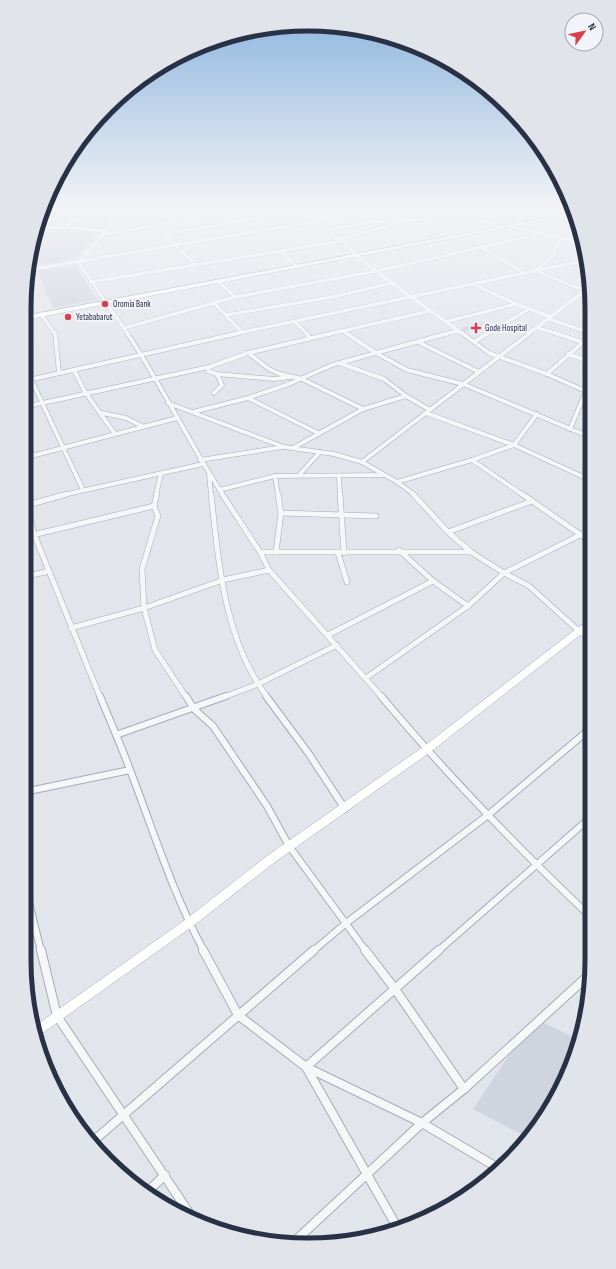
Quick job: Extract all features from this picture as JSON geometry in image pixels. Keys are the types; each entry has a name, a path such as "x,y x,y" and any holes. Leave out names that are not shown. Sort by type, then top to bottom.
{"street":[{"path":"33,269 58,265"},
{"path":"80,265 90,282 141,354 202,462 260,552 269,570 366,678 426,750 536,865 585,911"},
{"path":"90,282 195,265"},
{"path":"31,316 300,265"},
{"path":"369,265 412,298 489,353 547,374 585,391"},
{"path":"124,328 235,297 402,265"},
{"path":"511,265 524,273"},
{"path":"535,271 542,265"},
{"path":"83,490 65,448 31,379 141,354 562,265"},
{"path":"535,271 572,286 584,288"},
{"path":"218,281 235,297"},
{"path":"226,315 332,297 392,283"},
{"path":"474,285 585,332"},
{"path":"362,462 463,384 500,358 584,292"},
{"path":"214,303 243,333"},
{"path":"446,322 516,304"},
{"path":"474,342 529,309"},
{"path":"31,405 85,392 209,366 248,353 341,330 430,311"},
{"path":"41,314 55,333 59,373"},
{"path":"295,322 310,338"},
{"path":"538,328 582,342"},
{"path":"341,330 376,353 407,370 463,384 585,435"},
{"path":"192,412 248,398 302,379 338,363 457,331"},
{"path":"547,374 585,339"},
{"path":"420,342 479,372"},
{"path":"248,353 269,369 302,379 363,409"},
{"path":"568,354 585,360"},
{"path":"338,363 384,379 406,396 430,410"},
{"path":"209,366 208,371 217,374 245,375 269,379 281,379 292,376"},
{"path":"74,370 85,392 115,434"},
{"path":"214,393 222,385 217,374"},
{"path":"293,448 363,409 406,396"},
{"path":"248,398 318,433"},
{"path":"570,429 585,398"},
{"path":"168,403 265,441 293,448 352,458 386,475 418,498 448,532 471,552 504,573 529,586 579,631 585,634"},
{"path":"426,413 514,445 585,476"},
{"path":"102,414 126,418 142,426"},
{"path":"397,482 472,460 514,445 537,414"},
{"path":"31,456 177,418"},
{"path":"31,504 83,490 161,474 202,462 264,452 284,446"},
{"path":"299,475 320,452"},
{"path":"472,460 585,538"},
{"path":"209,472 227,605 240,650 258,684 278,714 316,764 345,809"},
{"path":"161,474 154,506 158,516 142,569 144,608 155,650 194,709 213,726 267,806 290,846 345,924 395,989 464,1089"},
{"path":"219,490 275,476 386,475"},
{"path":"275,476 281,513 276,552"},
{"path":"339,476 340,515 344,553"},
{"path":"448,532 532,501"},
{"path":"31,535 154,506"},
{"path":"281,513 376,516"},
{"path":"31,523 71,628 130,770 165,868 189,923 238,1015 306,1067 422,1123 495,1166"},
{"path":"366,678 468,606 504,573 585,532"},
{"path":"260,552 344,553 399,550 471,552"},
{"path":"399,550 433,581 468,606"},
{"path":"338,553 347,582"},
{"path":"71,628 144,608 223,580 269,570"},
{"path":"31,575 49,571"},
{"path":"328,635 433,581"},
{"path":"39,1030 189,923 290,846 345,809 426,750 585,626"},
{"path":"116,735 194,709 258,684 337,645"},
{"path":"96,1139 124,1117 238,1015 345,924 488,815 585,733"},
{"path":"31,791 130,770"},
{"path":"306,1067 585,824"},
{"path":"31,911 57,1016 188,1210"},
{"path":"298,1237 422,1123 464,1089 584,979"},
{"path":"306,1067 395,1224"},
{"path":"151,1189 165,1176"}],"shaded area":[{"path":"76,266 97,300 53,308 37,271"},
{"name":"Gode Hospital","path":"479,322 492,327 465,332 461,328"},
{"path":"534,1018 574,1038 564,1067 548,1100 523,1136 473,1109"}],"place":[{"name":"Oromia Bank","path":"105,304"},
{"name":"Yetababarut","path":"68,317"},
{"name":"Gode Hospital","path":"476,328"}]}
